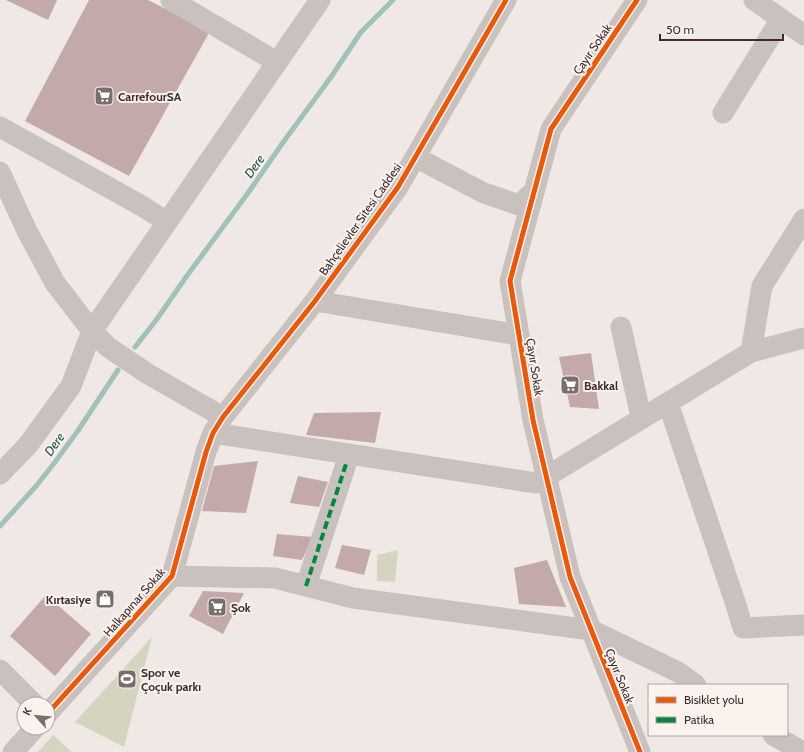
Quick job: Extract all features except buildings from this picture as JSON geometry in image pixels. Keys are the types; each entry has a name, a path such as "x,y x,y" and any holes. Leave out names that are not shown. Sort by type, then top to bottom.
{"street":[{"path":"171,0 277,62"},
{"path":"0,474 28,445 71,386 92,331 320,0"},
{"name":"Bahçelievler Sitesi Caddesi","path":"218,425 315,301 398,187 506,0"},
{"name":"Çayır Sokak","path":"637,0 551,129 510,281 533,420 570,577 640,752"},
{"path":"754,0 804,35"},
{"path":"723,113 782,19"},
{"path":"0,127 142,206 167,222"},
{"path":"415,157 484,193 519,205 534,191"},
{"path":"0,172 26,229 55,283 92,331 108,347 218,425 536,483 751,352 804,338"},
{"path":"751,352 762,286 804,219"},
{"path":"315,301 519,336"},
{"path":"621,327 639,408 643,418"},
{"path":"668,403 743,628 804,625"},
{"name":"Halkapınar Sokak","path":"56,704 172,576 206,452 218,425"},
{"path":"306,586 347,461"},
{"path":"172,576 275,578 353,598 591,630 678,672 695,684"},
{"path":"0,670 26,696"},
{"path":"13,752 28,736"},
{"path":"775,736 803,752"}],"green space":[{"path":"398,550 395,582 377,581 377,555"},
{"name":"Spor ve Çoçuk parkı","path":"152,637 124,747 75,722"},
{"path":"52,736 54,736 72,752 38,752"}],"waterway":[{"name":"Dere","path":"135,347 248,193 331,77 361,32 393,0"},
{"name":"Dere","path":"0,526 37,485 55,462 77,432 118,370"}],"marked path":[{"path":"306,586 347,461"}],"cycle path":[{"path":"56,704 172,576 206,452 213,433 223,417 315,301 398,187 506,0"},
{"path":"637,0 551,129 510,281 533,420 570,577 640,752"}],"place":[{"name":"CarrefourSA","path":"104,96"},
{"name":"Bakkal","path":"570,385"},
{"name":"Kırtasiye","path":"105,599"},
{"name":"Şok","path":"217,607"},
{"name":"Spor ve Çoçuk parkı","path":"127,679"}]}
